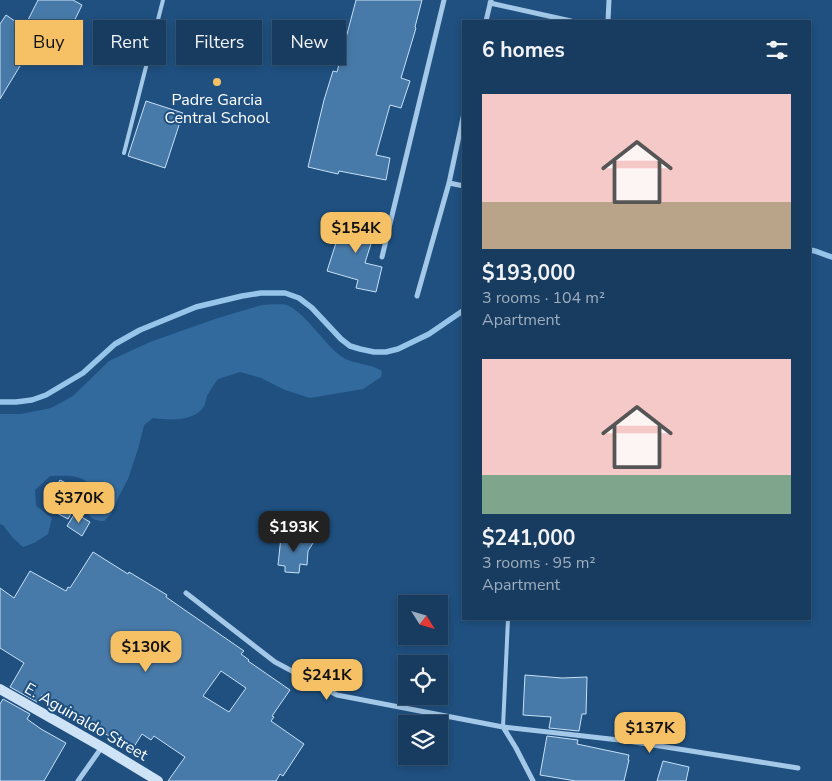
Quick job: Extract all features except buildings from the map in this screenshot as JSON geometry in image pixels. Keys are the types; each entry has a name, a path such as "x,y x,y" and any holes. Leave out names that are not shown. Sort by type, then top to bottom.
{"street":[{"path":"382,257 444,0"},
{"path":"608,20 609,0"},
{"path":"486,20 491,2 567,20"},
{"path":"417,296 448,183 462,122"},
{"path":"448,183 462,186"},
{"path":"186,593 275,662 336,695 504,726 628,741 798,768"},
{"name":"E. Aguinaldo Street","path":"0,689 158,781"},
{"path":"504,726 532,781"},
{"path":"78,781 102,747"}],"lane":[{"path":"124,153 163,0"},
{"path":"504,726 508,620"}],"shaded area":[{"path":"279,304 289,306 303,316 342,357 377,368 382,371 381,377 363,389 310,398 285,390 261,378 240,372 218,379 207,396 203,408 198,413 180,419 153,418 144,425 128,479 111,514 104,521 94,519 87,512 95,495 88,483 77,477 50,476 35,490 36,506 52,518 48,534 34,543 23,547 0,524 0,414 21,414 51,408 73,396 109,361 150,342 262,305"}],"waterway":[{"path":"811,250 832,257"},
{"path":"0,402 32,400 46,395 83,373 115,344 140,330 196,307 242,296 261,293 285,293 299,298 312,308 350,346 374,352 398,349 429,334 462,311"}],"place":[{"name":"Padre Garcia Central School","path":"217,82"}]}
